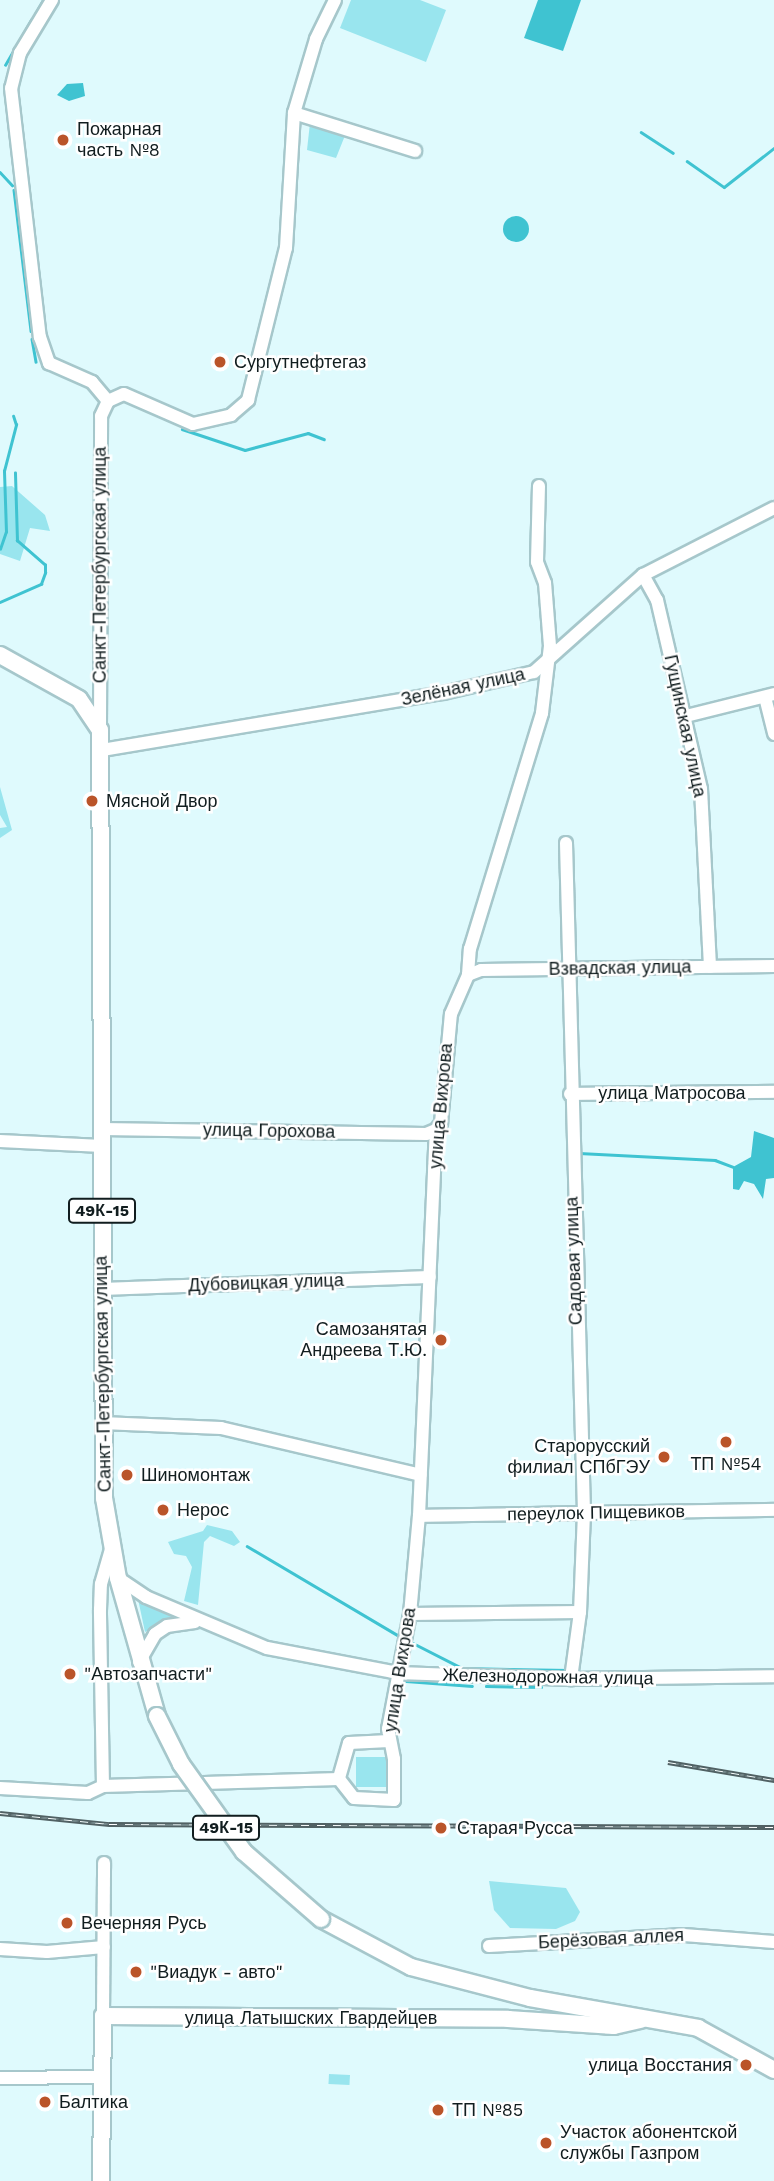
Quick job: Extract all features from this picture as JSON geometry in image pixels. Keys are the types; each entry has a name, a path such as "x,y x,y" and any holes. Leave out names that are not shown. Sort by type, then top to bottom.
{"main road":[{"name":"49К-15","path":"0,655 79,699 100,730 102,750"},
{"name":"Санкт-Петербургская улица","path":"102,750 102,1423 104,1498 112,1548"},
{"name":"49К-15","path":"112,1548 139,1662 157,1716 189,1776 244,1852 321,1919 411,1967 530,1998 641,2020 698,2028 774,2070"},
{"path":"519,2020 529,2009 530,1998"},
{"path":"101,2181 103,2016"},
{"name":"улица Латышских Гвардейцев","path":"103,2016 519,2020 614,2026 641,2020"}],"street":[{"path":"52,0 20,54 11,88 40,337 49,363 92,382 108,401 124,394 193,424 231,415 248,400 286,248 293,113 312,50 335,0"},
{"path":"293,113 415,151"},
{"name":"Санкт-Петербургская улица","path":"100,730 100,416 108,401"},
{"name":"улица Вихрова","path":"339,1779 354,1797 394,1800 394,1759 389,1741 398,1673 410,1614 419,1516 436,1130 442,1123 450,1014 468,975 470,949 530,761 547,662 545,583 537,562 539,486"},
{"name":"Зелёная улица","path":"102,750 483,685 534,672 643,575 774,508"},
{"name":"Гущинская улица","path":"643,575 657,600 687,716 701,789 709,967"},
{"path":"687,716 769,696 774,734"},
{"name":"Садовая улица","path":"566,843 566,969 584,1513 580,1612 571,1679"},
{"name":"Взвадская улица","path":"468,975 481,970 774,966"},
{"name":"улица Матросова","path":"570,1094 774,1093"},
{"name":"улица Горохова","path":"102,1129 426,1134 436,1130"},
{"path":"0,1141 102,1146"},
{"name":"Дубовицкая улица","path":"101,1289 430,1277"},
{"path":"102,1423 221,1428 421,1475"},
{"name":"переулок Пищевиков","path":"419,1516 774,1510"},
{"name":"Санкт-Петербургская улица","path":"103,1786 100,1610 101,1584 112,1548"},
{"name":"Железнодорожная улица","path":"118,1578 146,1597 203,1623 300,1657 398,1673 571,1679 774,1676"},
{"path":"410,1614 580,1612"},
{"path":"139,1662 155,1633 183,1622 203,1623"},
{"path":"0,1788 88,1793 103,1786 339,1779 349,1743 389,1741"},
{"path":"103,2016 104,1863"},
{"name":"Берёзовая аллея","path":"489,1946 684,1935 774,1942"},
{"path":"0,1949 104,1947"},
{"path":"0,2078 102,2077"}],"shaded area":[{"path":"351,0 420,0 446,10 426,62 340,28"},
{"path":"538,0 581,0 563,51 524,38"},
{"path":"83,83 85,96 69,101 57,95 67,84"},
{"path":"310,123 346,133 336,158 307,150"},
{"path":"516,216 525,220 529,229 525,238 516,242 507,238 503,229 507,220"},
{"path":"12,486 45,515 50,531 30,528 20,561 0,554 0,487"},
{"path":"0,787 12,830 0,838 0,828 7,827 0,815"},
{"path":"754,1131 774,1138 774,1178 766,1179 763,1199 754,1184 744,1181 739,1190 733,1189 733,1167 751,1157"},
{"path":"207,1525 232,1531 240,1542 234,1546 210,1536 204,1542 198,1605 184,1601 192,1567 186,1556 174,1554 168,1542 203,1531"},
{"path":"138,1599 176,1616 145,1632"},
{"path":"356,1757 388,1757 388,1787 356,1787"},
{"path":"489,1881 566,1888 580,1912 575,1921 556,1929 510,1928 494,1910"},
{"path":"329,2074 350,2075 349,2085 328,2084"}],"waterway":[{"path":"35,14 43,0"},
{"path":"5,65 31,20"},
{"path":"641,132 673,153"},
{"path":"687,161 724,187 774,148"},
{"path":"0,172 12,185"},
{"path":"14,190 31,331"},
{"path":"32,339 36,362"},
{"path":"0,549 6,532 4,471 16,425 13,416"},
{"path":"182,429 245,450 308,433 324,439"},
{"path":"0,602 41,584 45,573 45,565 17,541 15,473"},
{"path":"579,1153 715,1160 733,1167"},
{"path":"247,1546 401,1637"},
{"path":"411,1642 462,1668 569,1670"},
{"path":"406,1681 472,1686"},
{"path":"486,1686 541,1687"}],"railway":[{"path":"668,1762 774,1780"},
{"path":"0,1813 109,1824 774,1827"}],"place":[{"name":"Пожарная часть №8","path":"63,140"},
{"name":"Сургутнефтегаз","path":"220,362"},
{"name":"Мясной Двор","path":"92,801"},
{"name":"Самозанятая Андреева Т.Ю.","path":"441,1340"},
{"name":"ТП №54","path":"726,1442"},
{"name":"Старорусский филиал СПбГЭУ","path":"664,1457"},
{"name":"Шиномонтаж","path":"127,1475"},
{"name":"Нерос","path":"163,1510"},
{"name":"\"Автозапчасти\"","path":"70,1674"},
{"name":"Старая Русса","path":"441,1828"},
{"name":"Вечерняя Русь","path":"67,1923"},
{"name":"\"Виадук - авто\"","path":"136,1972"},
{"name":"улица Восстания","path":"746,2065"},
{"name":"Балтика","path":"45,2102"},
{"name":"ТП №85","path":"438,2110"},
{"name":"Участок абонентской службы Газпром","path":"546,2143"}]}
